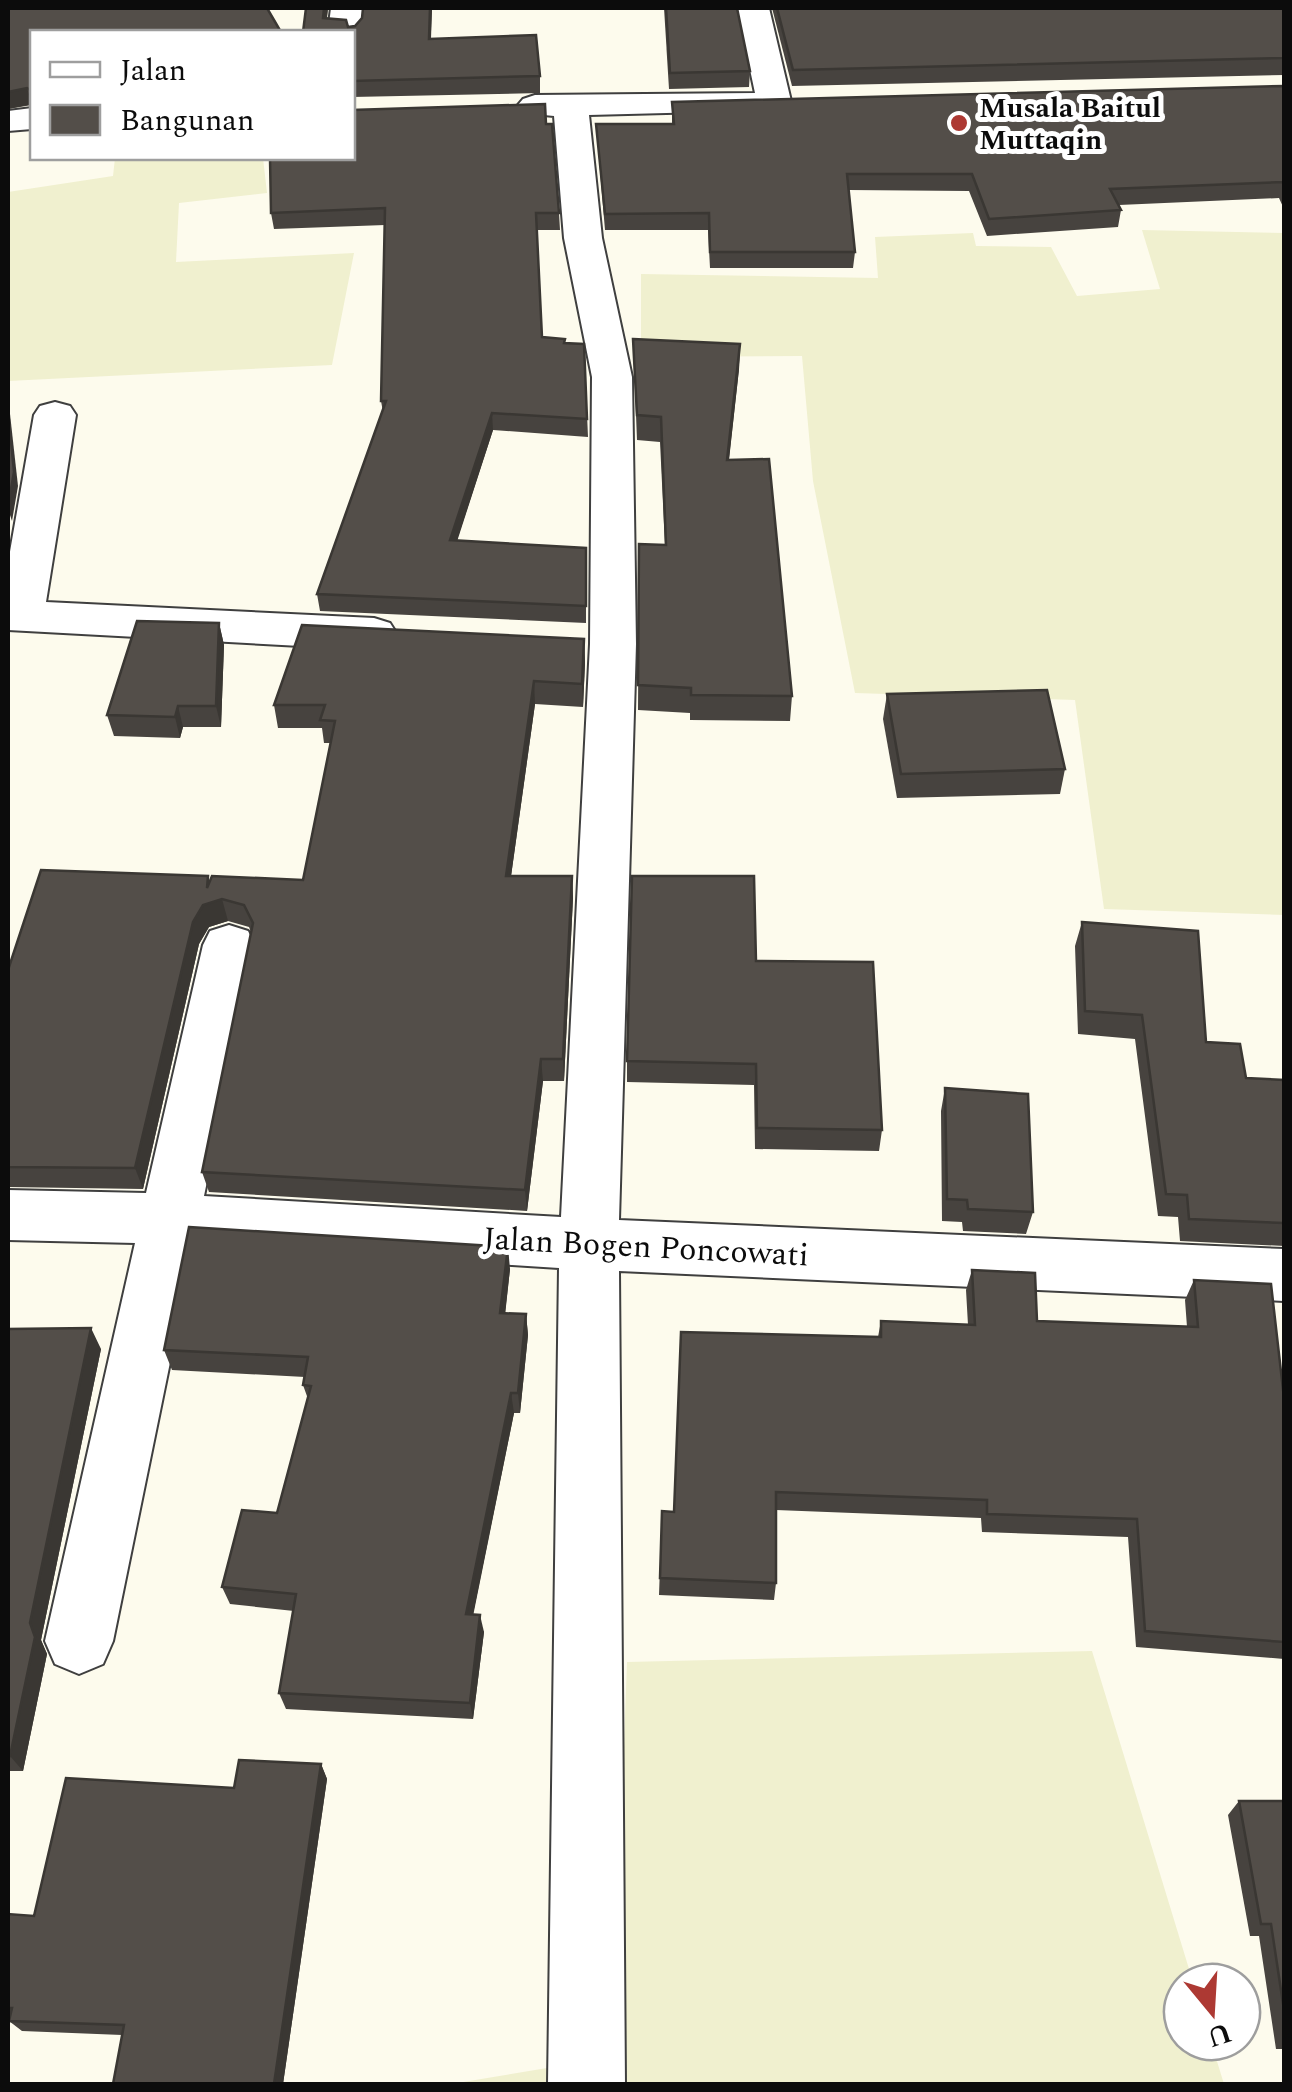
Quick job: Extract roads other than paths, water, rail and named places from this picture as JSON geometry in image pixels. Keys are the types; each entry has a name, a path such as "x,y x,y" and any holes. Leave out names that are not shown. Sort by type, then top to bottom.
{"street":[{"path":"753,8 774,101"},
{"path":"502,108 813,100"},
{"path":"571,106 583,238 612,377 594,643 586,2084"},
{"path":"55,415 14,616 417,636"},
{"path":"79,1640 230,945"},
{"name":"Jalan Bogen Poncowati","path":"8,1216 172,1219 1284,1279"}],"place":[{"name":"Musala Baitul Muttaqin","path":"959,123"}]}
